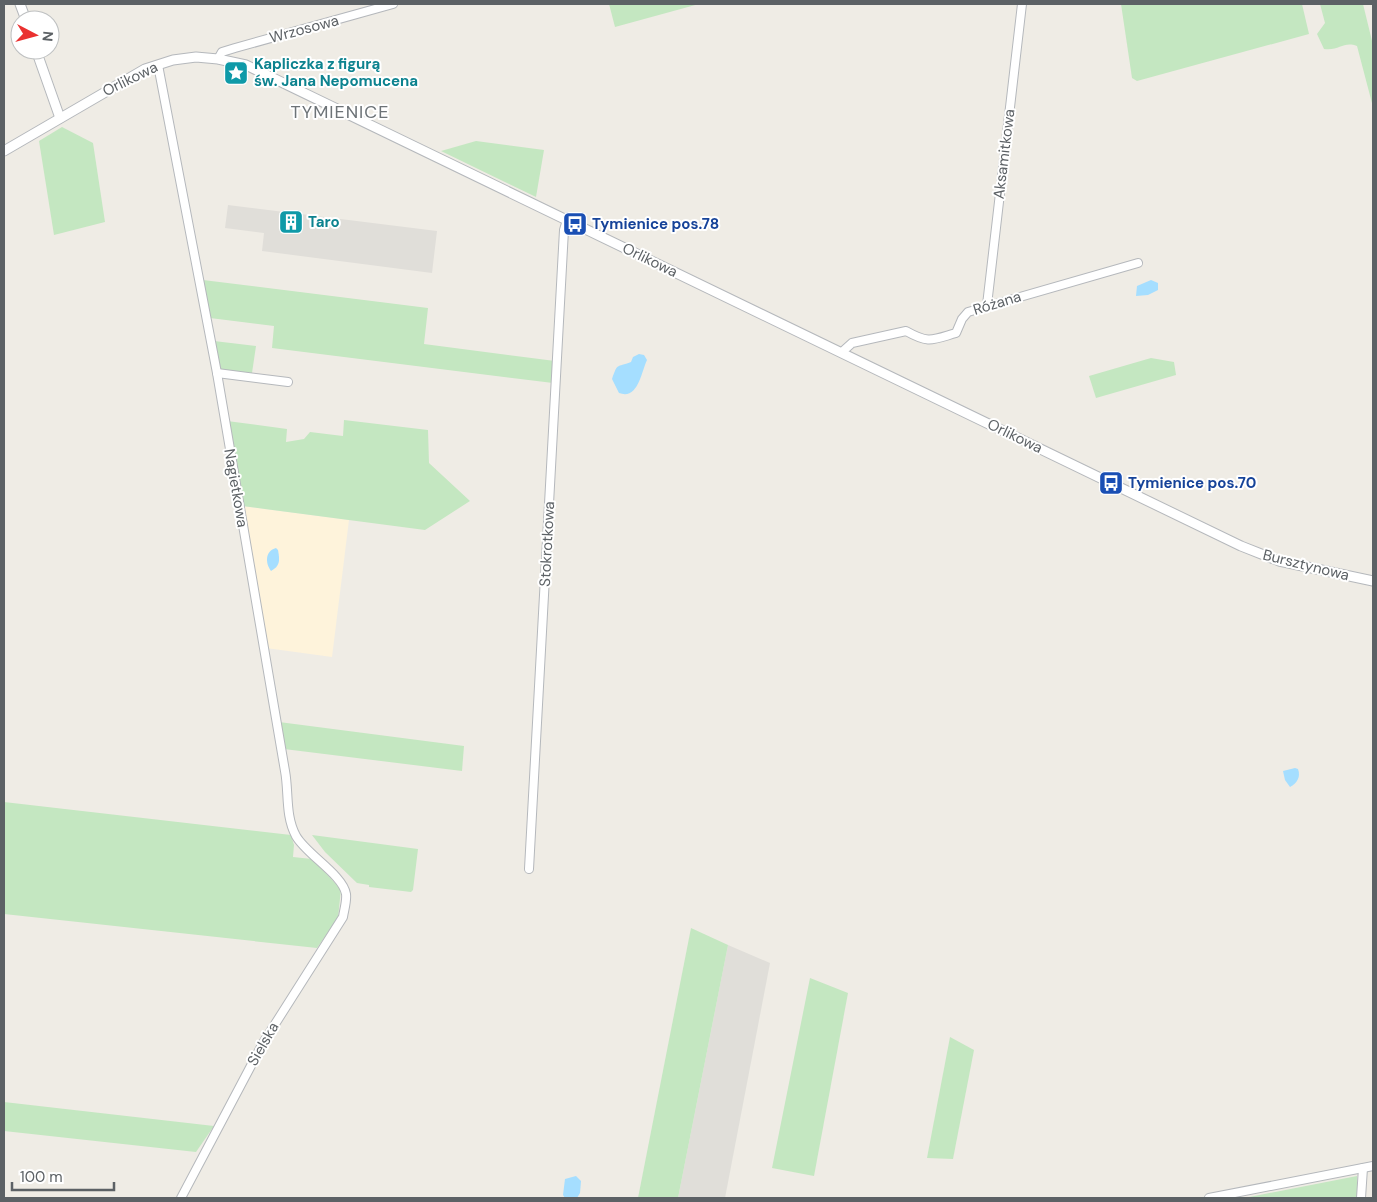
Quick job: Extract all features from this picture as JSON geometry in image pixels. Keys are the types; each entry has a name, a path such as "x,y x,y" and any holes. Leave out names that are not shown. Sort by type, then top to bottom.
{"street":[{"name":"Wrzosowa","path":"218,59 222,52 393,4"},
{"name":"Aksamitkowa","path":"987,305 1022,4"},
{"name":"Orlikowa","path":"4,151 125,80 158,65 174,60 196,57 218,59 246,65 1241,546"},
{"path":"40,60 60,118"},
{"name":"Nagietkowa","path":"158,65 217,373 285,771 290,820 295,835 302,845 342,885 346,893"},
{"name":"Stokrotkowa","path":"529,869 564,230 567,220"},
{"name":"Różana","path":"842,352 852,343 906,331 922,340 932,340 956,333 968,312 1138,263"},
{"path":"217,373 288,382"},
{"name":"Bursztynowa","path":"1241,546 1279,561 1373,581"},
{"name":"Sielska","path":"181,1198 263,1043 343,917 346,893"},
{"path":"1209,1198 1373,1166"},
{"path":"1361,1198 1363,1168"}],"shaded area":[{"path":"228,205 437,231 432,273 262,251 264,233 225,228"},
{"path":"242,506 349,520 332,657 266,648"},
{"path":"728,945 770,963 725,1198 678,1198"}],"green space":[{"path":"609,4 699,4 615,27"},
{"path":"1121,4 1302,4 1309,34 1137,81 1132,78"},
{"path":"1320,4 1363,4 1373,45 1373,107 1357,46 1348,45 1334,49 1324,49 1317,34 1325,23"},
{"path":"62,127 93,143 105,222 54,235 39,141"},
{"path":"476,141 544,150 536,197 441,151"},
{"path":"203,280 428,308 424,344 555,361 553,383 272,348 274,326 210,318"},
{"path":"214,341 256,346 252,373 218,369"},
{"path":"1151,358 1174,362 1176,375 1096,398 1089,376"},
{"path":"344,420 428,430 429,463 470,501 425,530 242,506 227,421 287,429 286,442 304,439 310,432 343,436"},
{"path":"279,722 464,746 462,771 284,749"},
{"path":"4,802 291,835 294,845 293,857 312,859 341,889 338,918 317,948 4,914"},
{"path":"312,835 418,849 413,890 411,892 369,887 369,885 357,883 325,852"},
{"path":"691,928 728,945 678,1198 638,1198"},
{"path":"810,978 848,993 814,1176 772,1168"},
{"path":"950,1037 974,1050 953,1159 927,1158"},
{"path":"4,1102 214,1126 196,1152 4,1131"},
{"path":"1357,1176 1357,1198 1244,1198"}],"water":[{"path":"1151,280 1158,283 1158,290 1148,295 1136,296 1137,286"},
{"path":"639,354 644,355 647,360 638,384 631,393 619,393 612,379 615,370 618,366 631,362 633,357"},
{"path":"276,548 278,550 279,563 271,571 267,558 268,554"},
{"path":"1298,769 1299,777 1290,787 1285,780 1283,771"},
{"path":"576,1176 581,1181 580,1193 577,1198 565,1198 563,1195 565,1179"}],"place":[{"name":"Kapliczka z figurą św. Jana Nepomucena","path":"236,73"},
{"name":"Taro","path":"291,222"},
{"name":"Tymienice pos.78","path":"575,224"},
{"name":"Tymienice pos.70","path":"1111,483"}],"district":[{"name":"TYMIENICE","path":"340,112"}]}
